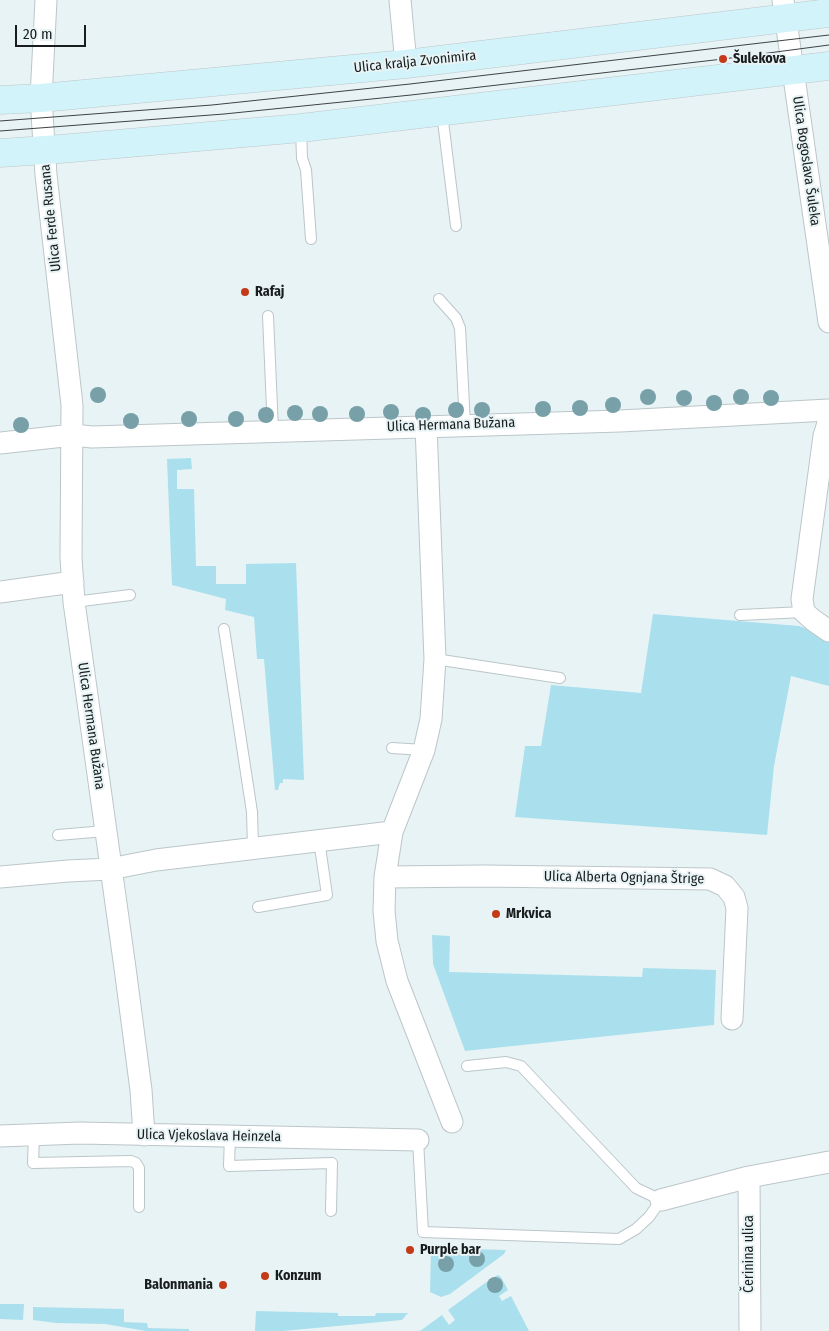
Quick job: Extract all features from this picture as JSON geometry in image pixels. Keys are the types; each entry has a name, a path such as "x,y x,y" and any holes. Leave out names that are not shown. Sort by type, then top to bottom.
{"main road":[{"name":"Ulica kralja Zvonimira","path":"0,100 41,98 406,64 785,9 829,13"},
{"path":"0,153 301,128 829,66"}],"street":[{"name":"Ulica Ferde Rusana","path":"46,0 41,98 44,150 72,405 73,435"},
{"path":"400,0 406,64"},
{"name":"Ulica Bogoslava Šuleka","path":"785,9 829,322"},
{"name":"Ulica Hermana Bužana","path":"0,443 73,435 92,437 635,420 829,410"},
{"path":"829,420 824,436 802,599 804,612 829,631"},
{"path":"426,426 435,659 431,719 424,750 392,832 385,877 384,911 387,941 397,981 452,1122"},
{"name":"Ulica Hermana Bužana","path":"73,435 71,558 73,592 141,1090 144,1135"},
{"path":"0,592 73,592"},
{"path":"0,877 110,869 156,860 392,832"},
{"name":"Ulica Alberta Ognjana Štrige","path":"385,877 485,876 710,879 725,886 734,897 737,908 732,1020"},
{"name":"Ulica Vjekoslava Heinzela","path":"0,1136 80,1134 418,1140"},
{"path":"662,1200 749,1177 829,1162"},
{"name":"Čerinina ulica","path":"749,1177 750,1331"}],"lane":[{"path":"442,112 456,226"},
{"path":"301,128 302,158 306,170 310,239"},
{"path":"439,299 456,318 460,328 465,425"},
{"path":"268,316 273,431"},
{"path":"73,592 130,595"},
{"path":"740,615 804,612"},
{"path":"224,629 252,812 254,848"},
{"path":"435,659 560,678"},
{"path":"392,748 424,750"},
{"path":"58,835 105,830"},
{"path":"258,907 327,895 319,840"},
{"path":"418,1140 423,1232 619,1240 636,1229 649,1217 662,1200 636,1188 521,1066 506,1062 467,1066"},
{"path":"34,1135 33,1163 136,1162 139,1168 139,1207"},
{"path":"230,1136 229,1166 332,1163 331,1211"}],"shaded area":[{"path":"191,458 192,469 177,470 177,489 194,489 196,566 216,566 216,584 246,584 246,564 296,563 304,780 283,779 283,783 280,783 278,790 275,790 264,659 257,659 254,617 225,610 226,599 172,585 167,459"},
{"path":"653,614 799,626 822,634 829,639 829,686 791,676 774,766 767,835 515,817 525,746 541,746 551,685 641,693"},
{"path":"432,935 450,936 449,972 642,977 643,968 716,970 714,1025 465,1051 433,964"},
{"path":"431,1248 506,1250 504,1254 450,1294 441,1297 430,1292"},
{"path":"498,1275 508,1290 499,1296 502,1301 511,1296 529,1331 420,1331 442,1315 449,1325 455,1320 448,1310"},
{"path":"0,1304 24,1304 23,1320 0,1319"},
{"path":"33,1307 124,1309 124,1322 147,1323 148,1328 189,1329 189,1331 146,1331 105,1324 56,1323 33,1320"},
{"path":"256,1311 338,1313 338,1316 375,1316 376,1313 408,1313 402,1320 283,1331 255,1331"}],"tram line":[{"path":"0,121 212,105 829,35"},
{"path":"0,131 224,114 411,95 829,45"}],"place":[{"name":"Šulekova","path":"723,59"},
{"name":"Rafaj","path":"245,292"},
{"name":"Mrkvica","path":"496,914"},
{"name":"Purple bar","path":"410,1250"},
{"name":"Konzum","path":"265,1276"},
{"name":"Balonmania","path":"223,1285"}]}
